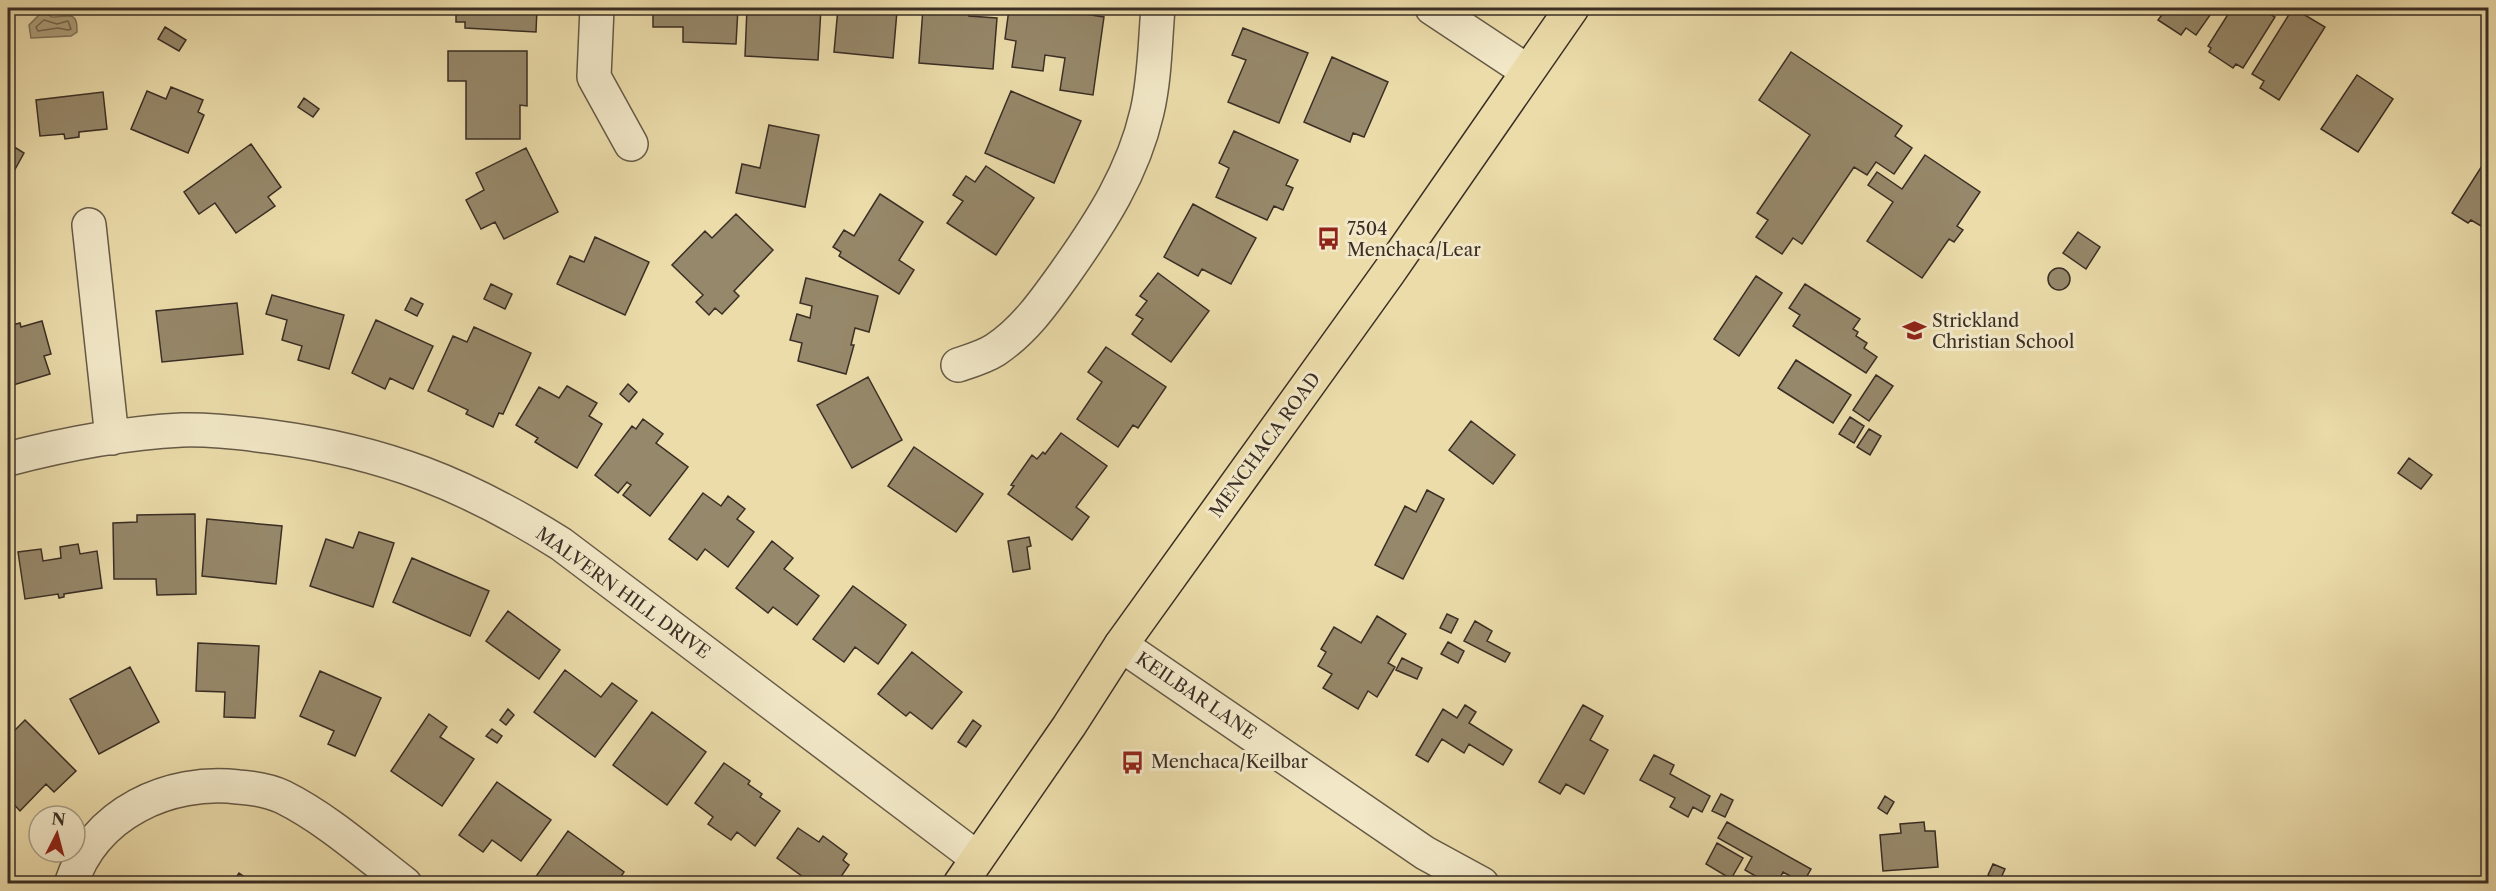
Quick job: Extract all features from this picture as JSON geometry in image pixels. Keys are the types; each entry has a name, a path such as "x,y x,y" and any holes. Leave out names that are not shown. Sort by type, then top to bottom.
{"main road":[{"name":"MENCHACA ROAD","path":"968,871 1121,645 1389,272 1572,8"}],"street":[{"path":"597,8 594,77 631,144"},
{"path":"958,366 994,350 1039,310 1112,203 1138,144 1148,110 1158,8"},
{"path":"1432,8 1527,71"},
{"path":"89,225 112,438"},
{"name":"MALVERN HILL DRIVE","path":"8,459 58,445 184,430 246,433 307,441 421,471 467,491 526,522 561,544 968,871"},
{"name":"KEILBAR LANE","path":"1121,645 1425,853 1482,884"},
{"path":"71,884 86,854 108,827 136,806 164,793 192,786 220,785 250,788 280,796 307,810 405,884"}],"water":[{"path":"45,13 52,17 73,17 77,25 77,32 71,36 31,38 29,25 40,14"}],"building":[{"path":"456,8 537,8 536,32 465,28 465,22 456,22"},
{"path":"653,8 738,8 736,44 683,42 683,27 653,27"},
{"path":"747,8 821,8 818,60 745,56"},
{"path":"838,8 897,11 893,58 834,52"},
{"path":"923,8 970,10 969,16 997,18 993,69 919,63"},
{"path":"1046,8 1104,17 1093,95 1060,90 1065,58 1045,55 1043,71 1012,67 1016,41 1005,39 1009,9 1045,14"},
{"path":"2167,8 2215,8 2196,35 2186,28 2181,35 2158,20"},
{"path":"2232,8 2260,8 2275,17 2243,68 2236,64 2233,68 2209,52 2211,48 2208,46"},
{"path":"2293,8 2325,27 2279,100 2260,88 2264,81 2252,74"},
{"path":"165,27 186,40 179,51 158,39"},
{"path":"1243,28 1308,53 1279,123 1228,102 1246,60 1232,55"},
{"path":"448,51 527,51 527,106 520,105 520,139 466,139 466,81 448,81"},
{"path":"1791,52 1902,126 1895,136 1912,148 1894,174 1876,162 1867,175 1854,167 1802,244 1793,238 1782,254 1756,237 1768,220 1757,213 1810,135 1759,100"},
{"path":"1332,57 1388,82 1364,137 1353,133 1350,142 1304,122"},
{"path":"2357,75 2393,99 2358,152 2321,129"},
{"path":"171,87 203,100 198,112 204,115 188,153 131,129 147,91 166,99"},
{"path":"1011,91 1081,121 1054,183 985,153"},
{"path":"103,92 107,129 79,132 79,137 65,139 64,134 40,136 36,100"},
{"path":"304,98 319,109 313,117 298,107"},
{"path":"769,125 819,135 805,207 736,193 742,164 760,168"},
{"path":"1234,131 1298,160 1286,185 1293,188 1283,210 1274,206 1267,220 1216,197 1229,168 1219,163"},
{"path":"8,143 24,153 8,182"},
{"path":"251,144 281,187 268,197 275,206 236,233 215,203 199,214 184,192"},
{"path":"526,148 558,212 504,239 495,222 481,229 466,200 484,190 476,173"},
{"path":"1925,155 1980,192 1957,226 1963,230 1954,242 1949,239 1922,278 1867,241 1893,202 1868,185 1877,172 1902,189"},
{"path":"2487,158 2488,225 2486,229 2471,220 2468,223 2452,213"},
{"path":"986,166 1034,198 996,255 947,223 963,201 953,195 966,176 975,182"},
{"path":"880,194 923,222 899,260 914,270 899,294 839,256 841,252 833,247 844,230 854,236"},
{"path":"1193,204 1256,238 1231,284 1202,269 1198,276 1164,257"},
{"path":"736,214 773,250 734,291 739,296 722,314 715,308 709,315 696,302 703,295 672,265 705,231 712,238"},
{"path":"2078,232 2100,247 2086,269 2063,253"},
{"path":"595,237 649,262 625,315 557,284 570,256 584,262"},
{"path":"2055,268 2063,268 2070,275 2070,283 2063,290 2055,290 2048,283 2048,275"},
{"path":"1158,273 1209,311 1171,362 1132,334 1143,319 1136,315 1147,301 1140,296"},
{"path":"1756,276 1782,293 1739,356 1714,339"},
{"path":"806,278 878,296 869,332 855,328 851,345 854,345 846,374 798,361 802,343 790,340 797,314 810,318 812,306 800,303"},
{"path":"491,284 512,294 505,309 484,299"},
{"path":"1805,284 1860,319 1853,329 1858,332 1856,336 1867,343 1864,348 1877,357 1866,373 1793,326 1800,315 1789,308"},
{"path":"272,295 344,315 329,369 298,360 302,346 282,340 287,320 266,314"},
{"path":"411,298 423,304 417,316 405,310"},
{"path":"237,303 243,354 162,362 156,311"},
{"path":"376,320 433,346 413,389 390,378 385,389 352,373"},
{"path":"42,321 51,354 44,356 50,374 13,385 10,371 8,372 8,326 20,323 21,327"},
{"path":"474,327 531,353 503,414 499,413 493,427 466,414 468,410 428,391 453,336 467,342"},
{"path":"1106,347 1166,387 1138,428 1133,425 1118,447 1077,419 1102,382 1088,372"},
{"path":"1796,360 1851,395 1833,423 1778,388"},
{"path":"1876,375 1893,386 1869,421 1853,410"},
{"path":"868,377 902,440 852,468 817,405"},
{"path":"628,384 637,392 629,402 620,394"},
{"path":"567,386 597,403 589,416 602,424 577,468 535,442 538,438 516,425 539,387 559,398"},
{"path":"1850,417 1864,426 1854,443 1839,434"},
{"path":"643,419 663,434 656,443 688,467 650,516 623,495 631,485 627,482 618,493 595,475 632,426 636,429"},
{"path":"1471,421 1515,455 1493,484 1449,450"},
{"path":"1869,429 1881,436 1870,455 1857,447"},
{"path":"1061,433 1107,466 1076,507 1089,517 1072,540 1008,494 1014,486 1011,485 1032,455 1037,459 1043,452 1045,454"},
{"path":"914,447 983,494 956,532 888,486"},
{"path":"2409,458 2432,475 2421,489 2398,473"},
{"path":"1427,490 1444,499 1403,579 1375,565 1405,506 1416,512"},
{"path":"703,493 721,506 728,496 745,509 737,519 754,532 728,567 705,549 697,560 669,539"},
{"path":"195,514 196,594 157,595 156,579 114,579 113,523 137,522 137,515"},
{"path":"207,519 282,526 276,584 202,576"},
{"path":"359,532 394,543 373,607 310,586 326,539 353,548"},
{"path":"1029,537 1031,546 1027,547 1030,569 1013,572 1008,541"},
{"path":"772,541 793,558 784,569 819,596 797,625 773,607 768,613 736,588"},
{"path":"78,544 80,554 97,551 102,588 64,594 64,597 59,598 58,594 25,599 18,552 41,549 43,561 61,558 60,547"},
{"path":"412,558 489,591 470,636 393,602"},
{"path":"853,586 906,625 878,664 855,647 844,662 813,639"},
{"path":"508,611 560,650 539,679 486,641"},
{"path":"1447,614 1458,619 1451,633 1440,628"},
{"path":"1377,616 1406,634 1388,663 1395,667 1377,697 1368,691 1358,709 1323,688 1332,674 1318,666 1326,652 1321,649 1334,627 1361,643"},
{"path":"1475,621 1492,631 1487,641 1510,653 1505,662 1464,641"},
{"path":"1448,642 1464,651 1458,663 1441,654"},
{"path":"198,643 259,646 255,718 224,717 225,692 196,691"},
{"path":"912,652 962,692 932,729 910,712 906,716 878,694"},
{"path":"1402,658 1422,668 1417,679 1396,670"},
{"path":"130,667 159,722 99,754 70,699"},
{"path":"565,670 601,697 612,683 637,701 595,757 534,712"},
{"path":"320,671 381,698 355,756 328,744 334,731 300,716"},
{"path":"1465,705 1476,712 1469,723 1512,750 1503,765 1469,744 1464,753 1442,739 1428,762 1416,755 1443,709 1457,718"},
{"path":"1583,705 1603,716 1590,740 1608,750 1584,794 1566,784 1560,794 1539,782"},
{"path":"508,709 514,715 506,725 500,720"},
{"path":"652,712 706,752 667,805 613,765"},
{"path":"429,714 447,727 440,737 474,759 442,806 391,771"},
{"path":"25,720 76,771 54,792 46,784 20,811 8,798 8,737"},
{"path":"973,720 981,726 966,747 958,742"},
{"path":"492,729 502,736 497,743 486,736"},
{"path":"1654,755 1674,765 1670,774 1710,796 1702,812 1693,807 1688,817 1670,807 1675,798 1640,780"},
{"path":"724,763 750,781 748,784 762,794 760,797 780,811 755,846 737,832 731,840 708,824 713,817 695,803"},
{"path":"497,782 551,820 521,861 492,840 483,852 459,835"},
{"path":"1721,794 1733,800 1725,817 1712,811"},
{"path":"1885,796 1894,802 1887,814 1878,808"},
{"path":"1727,822 1811,869 1803,883 1783,872 1777,884 1769,884 1745,870 1752,857 1718,838"},
{"path":"1924,822 1925,831 1935,831 1938,867 1883,871 1880,835 1901,833 1900,824"},
{"path":"798,828 819,842 823,836 847,854 843,860 849,865 836,884 813,884 777,858"},
{"path":"568,831 624,872 616,884 535,884 532,882"},
{"path":"1717,843 1743,858 1731,879 1706,864"},
{"path":"1993,864 2005,869 2000,880 1988,875"},
{"path":"239,873 255,884 232,884"}],"place":[{"name":"7504 Menchaca/Lear","path":"1329,239"},
{"name":"Strickland Christian School","path":"1914,331"},
{"name":"Menchaca/Keilbar","path":"1133,762"}]}
